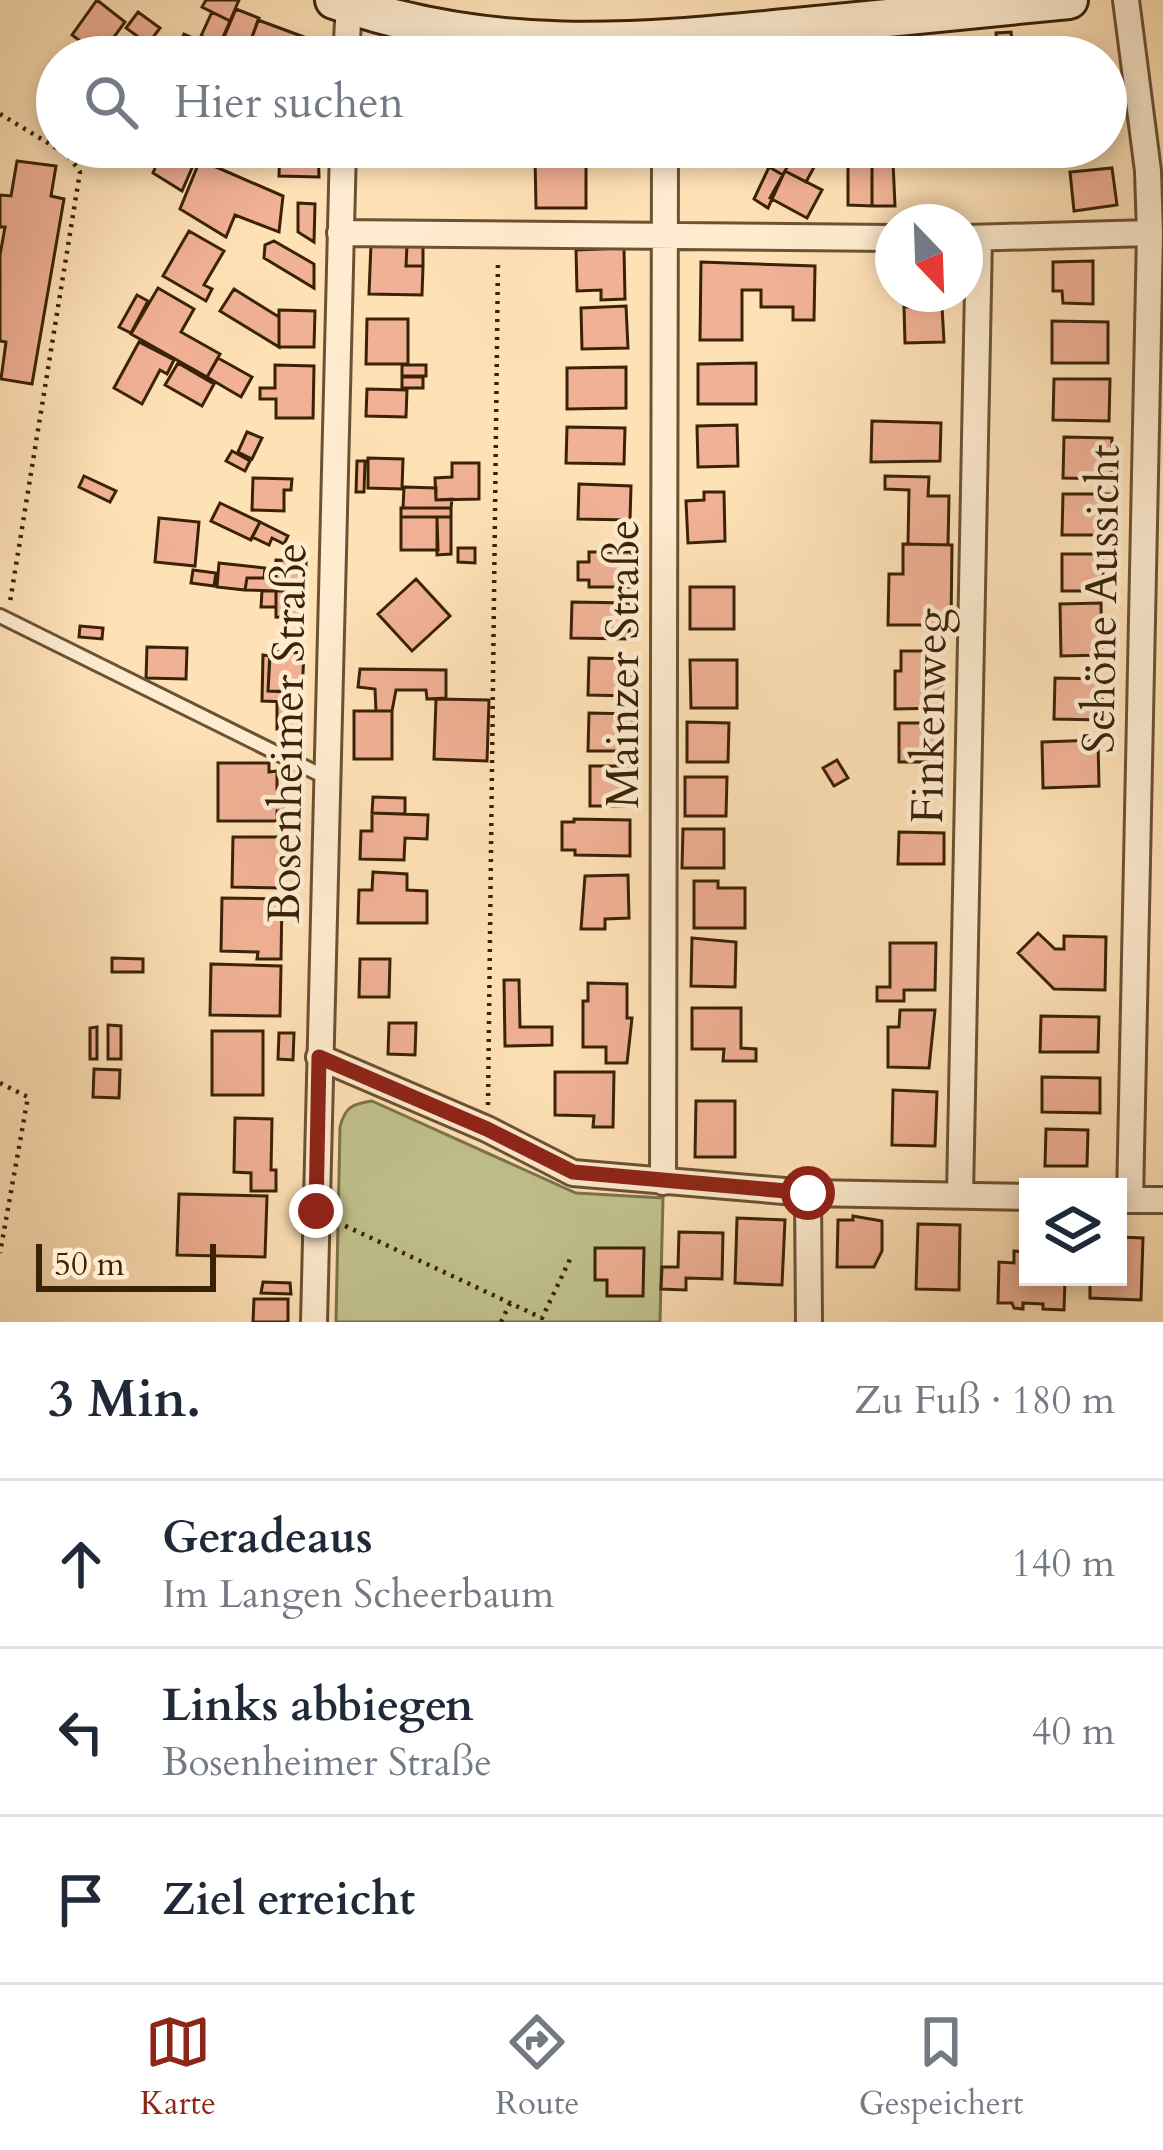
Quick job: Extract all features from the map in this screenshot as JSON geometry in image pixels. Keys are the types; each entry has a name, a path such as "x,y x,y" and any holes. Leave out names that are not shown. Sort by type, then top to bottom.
{"main road":[{"path":"772,36 1069,0"},
{"path":"342,3 489,36"}],"street":[{"name":"Schöne Aussicht","path":"1125,1178 1150,233 1148,171 1126,0"},
{"path":"342,3 344,36"},
{"name":"Bosenheimer Straße","path":"314,1322 342,168"},
{"name":"Mainzer Straße","path":"663,1182 664,168"},
{"path":"340,233 875,238"},
{"path":"983,238 1150,233"},
{"name":"Finkenweg","path":"960,1195 971,312"},
{"path":"319,1057 487,1129 573,1172 808,1193 1019,1197"},
{"path":"808,1193 809,1322"},
{"path":"1127,1200 1163,1200"}],"lane":[{"path":"3,618 328,778"}],"path":[{"path":"0,114 36,135"},
{"path":"3,618 77,168"},
{"path":"487,1129 498,236"},
{"path":"0,1083 28,1097 0,1253"},
{"path":"316,1211 542,1318 572,1255"},
{"path":"501,1322 510,1303"}],"green space":[{"path":"372,1101 576,1193 663,1198 660,1322 336,1322 340,1127 350,1108"}],"building":[{"path":"97,0 125,22 115,36 72,35"},
{"path":"206,0 239,0 230,21 202,7"},
{"path":"236,9 259,18 252,36 225,36"},
{"path":"138,12 160,28 154,36 137,36 126,28"},
{"path":"212,12 230,21 223,36 201,36"},
{"path":"258,20 301,36 252,36"},
{"path":"17,161 56,168 51,196 64,199 32,384 1,379 6,342 0,341 0,255 5,227 0,227 0,195 11,196"},
{"path":"155,168 192,168 182,191 153,173"},
{"path":"197,168 218,168 283,196 279,232 235,215 226,237 180,209"},
{"path":"279,168 319,168 319,177 279,176"},
{"path":"535,168 586,168 586,208 536,208"},
{"path":"769,168 783,175 768,208 754,199"},
{"path":"787,168 814,168 806,182"},
{"path":"848,168 872,168 872,206 848,205"},
{"path":"872,168 893,168 895,204 875,206"},
{"path":"1112,168 1117,205 1074,211 1070,172"},
{"path":"785,171 822,190 807,218 770,198"},
{"path":"298,203 315,204 314,242 298,232"},
{"path":"189,231 224,251 204,285 212,289 206,301 163,276"},
{"path":"274,241 314,264 314,288 264,258 265,245"},
{"path":"371,244 407,245 406,266 423,266 422,295 369,294"},
{"path":"407,245 423,245 423,266 406,266"},
{"path":"624,248 625,299 601,300 601,290 577,291 576,250"},
{"path":"1093,261 1093,304 1063,303 1062,291 1053,291 1053,262"},
{"path":"701,262 815,266 814,320 793,320 793,307 761,307 761,290 742,290 742,340 700,340"},
{"path":"158,288 194,309 181,332 220,354 207,377 131,334"},
{"path":"234,289 279,317 279,347 220,311"},
{"path":"137,295 148,301 131,333 119,327"},
{"path":"626,306 628,348 582,349 581,308"},
{"path":"279,310 315,311 314,347 279,347"},
{"path":"904,312 942,312 944,342 905,343"},
{"path":"367,319 408,319 408,364 366,364"},
{"path":"1052,321 1108,322 1108,363 1052,363"},
{"path":"139,342 174,360 167,374 160,370 142,404 114,388"},
{"path":"218,358 252,377 241,397 207,377"},
{"path":"178,363 214,384 202,406 165,385"},
{"path":"756,363 756,404 698,404 698,364"},
{"path":"275,365 314,366 313,418 276,418 276,399 260,399 260,388 275,388"},
{"path":"402,365 426,365 426,376 402,376"},
{"path":"626,367 626,408 567,409 567,368"},
{"path":"402,377 423,377 423,388 402,388"},
{"path":"1054,379 1110,379 1109,421 1053,420"},
{"path":"367,389 407,390 406,417 366,416"},
{"path":"872,421 941,423 940,461 871,462"},
{"path":"737,425 738,466 698,467 697,426"},
{"path":"567,427 625,428 624,464 566,463"},
{"path":"247,432 262,438 252,459 238,452"},
{"path":"1064,437 1112,438 1111,479 1063,478"},
{"path":"232,451 250,461 245,471 226,461"},
{"path":"368,458 403,459 402,489 368,488"},
{"path":"357,461 365,461 364,492 356,492"},
{"path":"452,463 479,463 479,499 436,500 435,478 452,477"},
{"path":"84,476 116,491 110,502 79,487"},
{"path":"885,476 929,477 928,496 949,496 948,545 908,544 909,490 885,489"},
{"path":"253,478 292,479 291,490 284,490 284,511 252,510"},
{"path":"579,484 631,486 630,520 578,519"},
{"path":"404,487 436,488 436,500 452,499 451,508 403,508"},
{"path":"704,492 724,492 725,541 688,543 686,501 704,500"},
{"path":"1063,494 1110,494 1110,535 1062,535"},
{"path":"220,503 260,522 251,540 211,521"},
{"path":"401,508 451,508 451,517 401,517"},
{"path":"401,517 437,517 438,550 401,550"},
{"path":"437,517 451,517 451,554 437,555"},
{"path":"159,518 199,522 195,566 155,562"},
{"path":"260,522 288,536 284,544 272,538 269,545 252,537"},
{"path":"903,544 952,545 951,625 888,625 889,574 903,574"},
{"path":"458,548 475,548 475,563 458,562"},
{"path":"589,552 632,552 632,587 589,587 589,580 578,580 578,562 589,562"},
{"path":"1062,554 1103,554 1103,591 1062,591"},
{"path":"276,560 306,561 306,591 276,591"},
{"path":"219,563 265,568 264,578 247,578 245,590 217,587"},
{"path":"193,570 216,573 214,586 191,583"},
{"path":"247,578 276,578 276,591 245,590"},
{"path":"416,579 450,616 412,651 378,614"},
{"path":"690,587 734,587 734,629 690,629"},
{"path":"262,591 276,591 276,607 261,607"},
{"path":"276,591 306,591 305,618 276,617"},
{"path":"572,602 630,603 629,639 571,638"},
{"path":"1101,603 1102,655 1061,656 1060,604"},
{"path":"80,626 103,628 102,639 79,637"},
{"path":"147,647 187,648 186,679 146,678"},
{"path":"270,651 304,653 302,692 268,691"},
{"path":"901,651 931,651 931,667 942,667 942,708 895,709 895,671 901,671"},
{"path":"263,655 270,656 268,691 291,692 290,702 262,701"},
{"path":"589,658 632,659 632,696 588,695"},
{"path":"690,660 737,660 737,708 691,708"},
{"path":"360,669 446,670 446,698 427,699 426,690 396,690 392,711 376,711 375,689 358,687"},
{"path":"1055,678 1103,679 1102,720 1054,719"},
{"path":"436,699 489,700 487,761 434,759"},
{"path":"277,703 302,704 302,730 277,729"},
{"path":"354,711 392,711 392,759 354,759"},
{"path":"589,713 632,714 632,751 588,751"},
{"path":"687,722 729,723 728,762 687,762"},
{"path":"899,723 941,723 940,762 899,762"},
{"path":"1098,740 1099,786 1043,788 1042,742"},
{"path":"837,760 848,778 834,786 823,768"},
{"path":"218,763 269,763 269,772 277,771 277,789 284,789 284,811 277,811 277,821 218,821"},
{"path":"590,766 631,766 631,806 590,806"},
{"path":"685,777 727,777 726,816 685,816"},
{"path":"373,797 405,798 405,814 372,813"},
{"path":"372,813 428,815 427,839 405,838 404,860 360,859 361,831 372,831"},
{"path":"630,820 630,856 575,855 575,850 562,850 562,822"},
{"path":"683,829 724,829 724,868 682,868"},
{"path":"899,832 944,833 944,864 898,864"},
{"path":"233,837 284,837 283,888 232,887"},
{"path":"373,872 407,874 407,890 427,891 427,923 358,923 359,890 372,890"},
{"path":"628,875 629,918 605,919 605,929 581,929 585,876"},
{"path":"694,881 718,881 718,888 745,888 745,928 694,928"},
{"path":"222,898 282,899 281,959 257,959 258,952 221,951"},
{"path":"1038,933 1055,949 1064,949 1064,936 1106,937 1105,990 1054,989 1018,953"},
{"path":"692,938 736,942 735,987 691,986"},
{"path":"890,943 936,943 935,990 904,990 904,1001 877,1001 877,987 890,987"},
{"path":"112,958 143,959 143,972 112,972"},
{"path":"360,959 390,959 389,997 359,997"},
{"path":"211,964 281,966 280,1016 210,1015"},
{"path":"504,980 519,980 520,1027 552,1027 552,1045 505,1046"},
{"path":"588,983 627,984 627,1018 632,1018 627,1063 606,1063 606,1047 583,1047"},
{"path":"692,1008 741,1008 741,1048 756,1049 756,1061 723,1061 724,1049 692,1049"},
{"path":"900,1010 935,1010 929,1068 888,1067 888,1027 899,1027"},
{"path":"1041,1016 1099,1017 1098,1052 1040,1052"},
{"path":"389,1023 416,1023 415,1055 388,1054"},
{"path":"108,1025 121,1026 121,1059 108,1059"},
{"path":"97,1027 97,1059 90,1059 90,1028"},
{"path":"212,1031 263,1031 263,1095 212,1095"},
{"path":"279,1033 294,1033 293,1060 278,1059"},
{"path":"94,1069 120,1070 119,1098 93,1097"},
{"path":"555,1072 614,1072 613,1127 593,1127 594,1116 555,1115"},
{"path":"1042,1077 1100,1078 1100,1113 1042,1112"},
{"path":"893,1090 937,1092 935,1146 892,1145"},
{"path":"696,1101 735,1101 735,1157 695,1157"},
{"path":"235,1118 272,1119 271,1170 276,1170 276,1191 251,1191 251,1173 234,1172"},
{"path":"1046,1129 1088,1130 1087,1166 1045,1166"},
{"path":"179,1194 267,1196 265,1257 177,1255"},
{"path":"853,1216 882,1221 882,1251 874,1267 837,1267 838,1220 853,1220"},
{"path":"737,1218 785,1220 782,1285 735,1283"},
{"path":"918,1224 960,1225 959,1290 916,1289"},
{"path":"679,1232 723,1233 722,1279 686,1278 686,1290 661,1289 662,1267 678,1267"},
{"path":"1127,1237 1143,1238 1141,1300 1090,1298 1090,1286 1127,1286"},
{"path":"595,1248 644,1248 643,1296 607,1296 607,1280 595,1280"},
{"path":"1014,1251 1019,1251 1019,1286 1065,1286 1064,1310 1043,1309 1043,1304 1023,1303 1023,1309 998,1303 999,1262 1014,1263"},
{"path":"263,1282 290,1283 291,1294 261,1293"},
{"path":"254,1299 288,1299 288,1322 253,1322"}],"route":[{"path":"316,1211 319,1057 487,1129 573,1172 808,1193"}]}
